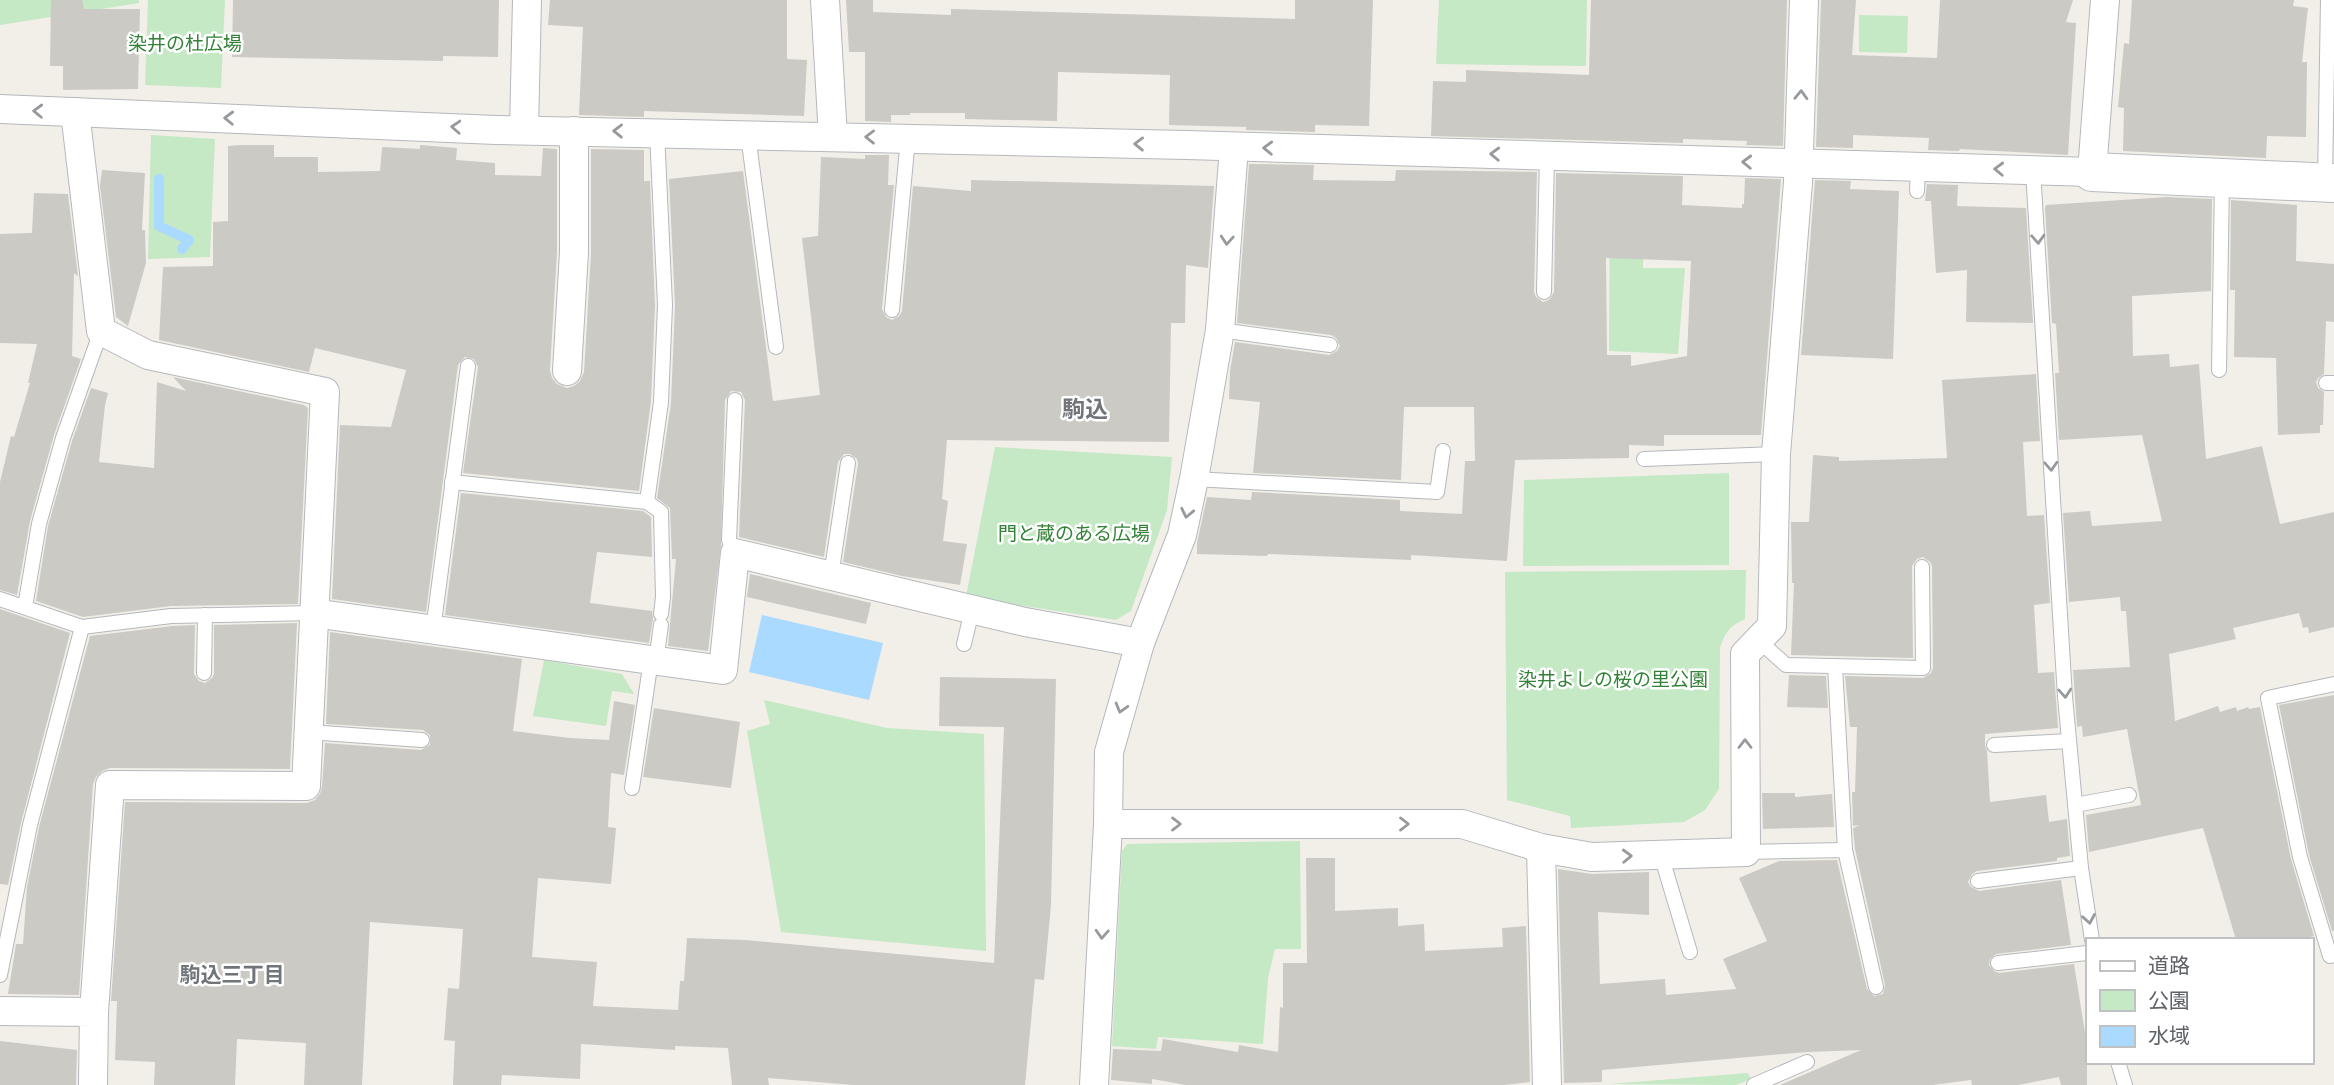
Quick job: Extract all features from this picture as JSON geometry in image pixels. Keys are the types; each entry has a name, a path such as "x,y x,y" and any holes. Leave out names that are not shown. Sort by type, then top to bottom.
{"street":[{"path":"524,130 527,0"},
{"path":"825,0 833,137"},
{"path":"1108,824 1462,824 1541,848 1592,857 1746,852 1745,654 1772,626 1776,454 1799,163 1804,0"},
{"path":"2092,172 2105,0"},
{"path":"0,109 524,130 1799,163 1917,179 2034,170 2330,183"},
{"path":"75,112 102,331 148,355 325,391 306,786 110,785 94,1012 93,1085"},
{"path":"567,371 574,252 574,131"},
{"path":"1094,1085 1090,1054 1108,824 1109,752 1140,643 1182,535 1194,479 1220,330 1234,147"},
{"path":"313,613 723,670 735,554 1025,622 1140,643"},
{"path":"1541,848 1547,1085"},
{"path":"0,1011 94,1012"}],"lane":[{"path":"2328,0 2330,183"},
{"path":"647,502 661,402 666,305 657,132"},
{"path":"748,135 776,347"},
{"path":"892,310 908,138"},
{"path":"1544,292 1546,156"},
{"path":"2034,170 2069,741 2081,868 2092,938"},
{"path":"2219,370 2222,179"},
{"path":"1220,330 1330,345"},
{"path":"25,607 39,524 59,450 102,331"},
{"path":"433,630 468,366"},
{"path":"735,400 729,540 735,554"},
{"path":"1194,479 1437,492 1443,451"},
{"path":"1644,459 1776,454"},
{"path":"831,576 848,463"},
{"path":"452,482 647,502 661,512 661,620 632,788"},
{"path":"1758,640 1786,665 1923,668 1922,567"},
{"path":"0,599 82,627 171,616 313,613"},
{"path":"964,644 972,610"},
{"path":"204,673 205,615"},
{"path":"0,975 30,825 82,627"},
{"path":"1835,666 1845,850 1876,987"},
{"path":"2334,684 2268,698 2300,857 2330,956 2334,955"},
{"path":"308,732 422,740"},
{"path":"1994,745 2069,741"},
{"path":"2075,805 2129,795"},
{"path":"1746,852 1845,850"},
{"path":"1661,855 1690,952"},
{"path":"1978,881 2081,868"},
{"path":"1998,964 2086,953"},
{"path":"1754,1085 1807,1062"},
{"path":"2119,1064 2125,1085"}],"green space":[{"path":"0,0 139,0 139,3 0,25"},
{"name":"染井の杜広場","path":"148,0 225,0 221,88 145,85"},
{"path":"1439,0 1587,0 1586,66 1436,64"},
{"path":"1859,15 1908,16 1907,53 1859,52"},
{"path":"151,135 215,139 210,257 148,259"},
{"path":"1610,174 1645,175 1643,268 1685,268 1678,354 1609,351"},
{"name":"門と蔵のある広場","path":"995,447 1172,457 1167,510 1131,611 1116,620 966,597"},
{"path":"1729,473 1729,565 1523,566 1524,480"},
{"name":"染井よしの桜の里公園","path":"1746,570 1745,619 1729,630 1720,648 1719,789 1705,810 1684,822 1571,828 1570,816 1507,800 1505,572"},
{"path":"544,660 622,674 634,694 612,691 606,726 533,716"},
{"path":"764,700 887,728 984,734 986,951 781,932 747,731 770,724"},
{"path":"1300,841 1301,949 1275,949 1268,978 1263,1044 1158,1037 1156,1049 1112,1046 1122,851 1127,844"},
{"path":"1748,1073 1751,1079 1736,1085 1610,1084"}],"water":[{"path":"762,615 883,643 869,700 749,672"}],"building":[{"path":"51,0 82,0 84,9 140,9 138,89 63,90 63,66 50,66"},
{"path":"233,0 499,0 498,57 443,56 443,61 232,57"},
{"path":"550,0 787,0 787,59 807,60 804,116 644,111 644,117 579,115 583,27 548,25"},
{"path":"846,0 873,0 873,12 951,15 951,9 1295,19 1295,0 1373,0 1369,126 1315,125 1315,132 1169,125 1170,75 1058,72 1057,121 965,119 965,113 910,113 891,115 891,122 865,121 865,52 849,52"},
{"path":"1591,0 1787,0 1783,146 1746,145 1747,141 1683,139 1683,143 1431,136 1433,81 1466,82 1466,70 1589,75"},
{"path":"1821,0 1856,0 1852,55 1937,58 1940,0 2073,0 2066,22 2076,23 2068,155 1960,149 1928,150 1929,138 1853,135 1853,148 1816,147"},
{"path":"2132,0 2294,0 2293,6 2308,8 2302,62 2307,62 2306,137 2267,136 2266,158 2123,151 2124,108 2118,107 2124,43 2129,44"},
{"path":"274,145 274,157 318,157 318,172 380,171 382,147 420,149 420,145 457,148 456,160 495,163 495,175 541,176 543,148 557,149 557,252 550,370 557,384 567,388 580,381 584,372 591,253 591,149 644,150 644,181 650,181 655,305 651,401 639,491 463,473 478,367 474,359 465,357 458,365 426,612 332,599 340,425 391,427 406,370 315,348 309,372 159,340 163,267 213,266 213,222 228,221 228,146"},
{"path":"865,155 889,155 888,185 894,185 882,309 886,317 892,320 902,311 913,186 971,191 971,180 1214,186 1208,268 1186,265 1185,323 1171,323 1169,442 947,440 942,499 948,501 943,541 967,544 960,585 902,576 843,562 858,464 857,459 850,454 844,454 838,462 824,557 739,537 745,400 741,392 731,391 725,400 721,545 708,651 668,646 676,559 672,559 670,508 657,498 671,403 675,305 669,179 743,171 773,401 820,395 802,238 818,236 821,157 865,159"},
{"path":"1249,164 1314,165 1313,180 1395,181 1396,170 1537,172 1534,292 1543,302 1549,300 1554,292 1556,173 1683,176 1682,205 1742,208 1745,178 1781,179 1761,435 1664,435 1664,446 1629,445 1629,458 1515,460 1507,561 1411,555 1411,560 1197,554 1207,497 1251,500 1252,492 1400,500 1400,511 1462,514 1465,461 1475,461 1474,407 1404,407 1401,480 1253,473 1260,402 1229,399 1235,342 1329,355 1340,346 1331,335 1237,323","holes":["1606,258 1691,261 1687,356 1631,366 1631,355 1607,355"]},
{"path":"102,170 145,173 142,230 145,230 146,263 128,326 116,317 100,186"},
{"path":"1815,180 1851,181 1850,189 1899,191 1893,359 1801,355"},
{"path":"1927,184 1958,185 1957,206 2026,208 2033,323 1966,322 1967,270 1936,273 1931,201 1925,201"},
{"path":"34,193 68,194 78,276 74,273 72,356 81,359 54,435 30,521 17,595 0,590 0,482 11,436 14,437 30,383 37,344 0,343 0,234 32,233"},
{"path":"2167,197 2212,199 2211,291 2132,296 2133,356 2169,354 2170,367 2199,364 2206,459 2262,446 2280,524 2334,512 2334,627 2309,633 2308,627 2303,628 2299,613 2233,628 2236,639 2169,654 2175,721 2218,706 2220,712 2236,707 2237,711 2260,707 2291,859 2314,936 2235,938 2203,828 2089,852 2086,815 2141,805 2127,729 2083,737 2082,726 2077,727 2073,670 2130,667 2126,611 2121,611 2120,597 2069,602 2063,513 2090,511 2092,526 2162,521 2142,435 2059,440 2055,373 2059,373 2056,324 2052,323 2046,205"},
{"path":"2231,200 2297,205 2296,261 2334,264 2334,322 2326,321 2324,374 2316,382 2318,388 2324,392 2323,425 2320,425 2320,433 2278,435 2276,358 2234,357 2235,290 2230,290"},
{"path":"2036,374 2040,441 2023,442 2027,516 2044,515 2050,603 2034,605 2038,673 2054,672 2058,728 1985,734 1985,746 1990,802 2046,795 2049,822 2067,819 2070,856 2057,858 2057,861 1977,871 1968,882 1979,891 2061,880 2071,945 1996,954 1990,959 1989,965 1999,973 2074,964 2086,1039 2087,1085 2061,1085 2059,1077 2018,1085 1972,1085 1971,1080 1933,1085 1780,1085 1861,1050 1807,1052 1602,1070 1602,1082 1564,1083 1558,869 1592,874 1649,872 1649,915 1598,912 1600,984 1665,979 1666,995 1736,989 1723,959 1767,941 1739,878 1779,861 1837,860 1867,989 1874,996 1883,994 1885,985 1855,849 1853,828 1860,825 1853,826 1852,792 1855,792 1857,727 1850,727 1845,676 1923,678 1931,673 1932,566 1923,557 1917,559 1912,566 1913,658 1791,655 1794,583 1791,522 1809,522 1813,455 1839,457 1839,461 1947,458 1942,380"},
{"path":"173,377 308,408 298,604 171,606 83,617 36,601 48,526 72,441 91,388 108,393 99,462 154,468 157,382 186,391"},
{"path":"461,493 643,511 651,517 652,557 597,552 590,603 652,611 649,643 445,615"},
{"path":"750,574 871,603 866,624 747,597"},
{"path":"0,609 70,633 21,823 8,885 0,884"},
{"path":"297,623 290,769 110,768 102,771 93,784 79,995 8,994 16,944 23,944 27,887 39,827 90,636 195,625 194,674 199,681 205,683 214,674 214,625"},
{"path":"330,632 522,659 513,731 609,740 614,701 635,705 624,775 611,773 608,827 616,828 611,884 538,878 532,957 597,962 593,1006 678,1010 680,981 684,981 687,938 745,940 994,963 1004,727 939,726 940,677 1056,679 1051,905 1044,980 1035,979 1025,1085 853,1085 768,1078 769,1085 732,1085 728,1048 675,1046 675,1050 581,1044 580,1079 502,1075 501,1085 453,1085 455,1041 444,1040 448,988 459,989 463,929 370,922 362,1085 304,1085 306,1043 237,1039 235,1085 154,1085 155,1062 115,1060 117,1001 111,1001 125,802 307,803 320,794 325,743 421,750 430,745 430,735 423,730 326,724"},
{"path":"1789,675 1826,676 1828,708 1787,707"},
{"path":"2334,695 2332,931 2309,855 2279,705"},
{"path":"654,708 740,722 731,788 643,777"},
{"path":"1762,793 1795,793 1795,797 1832,794 1834,827 1763,829"},
{"path":"1306,858 1335,858 1335,911 1398,908 1398,926 1424,924 1425,951 1503,947 1502,928 1526,926 1530,1082 1504,1085 1186,1085 1152,1079 1152,1084 1111,1080 1113,1049 1161,1051 1163,1039 1238,1052 1239,1045 1278,1052 1280,1007 1283,1008 1283,963 1307,963"},
{"path":"0,1041 77,1050 76,1085 0,1085"}],"waterway":[{"path":"159,179 159,226 189,240 182,249"}],"district":[{"name":"駒込","path":"1085,408"},
{"name":"駒込三丁目","path":"232,974"}]}
